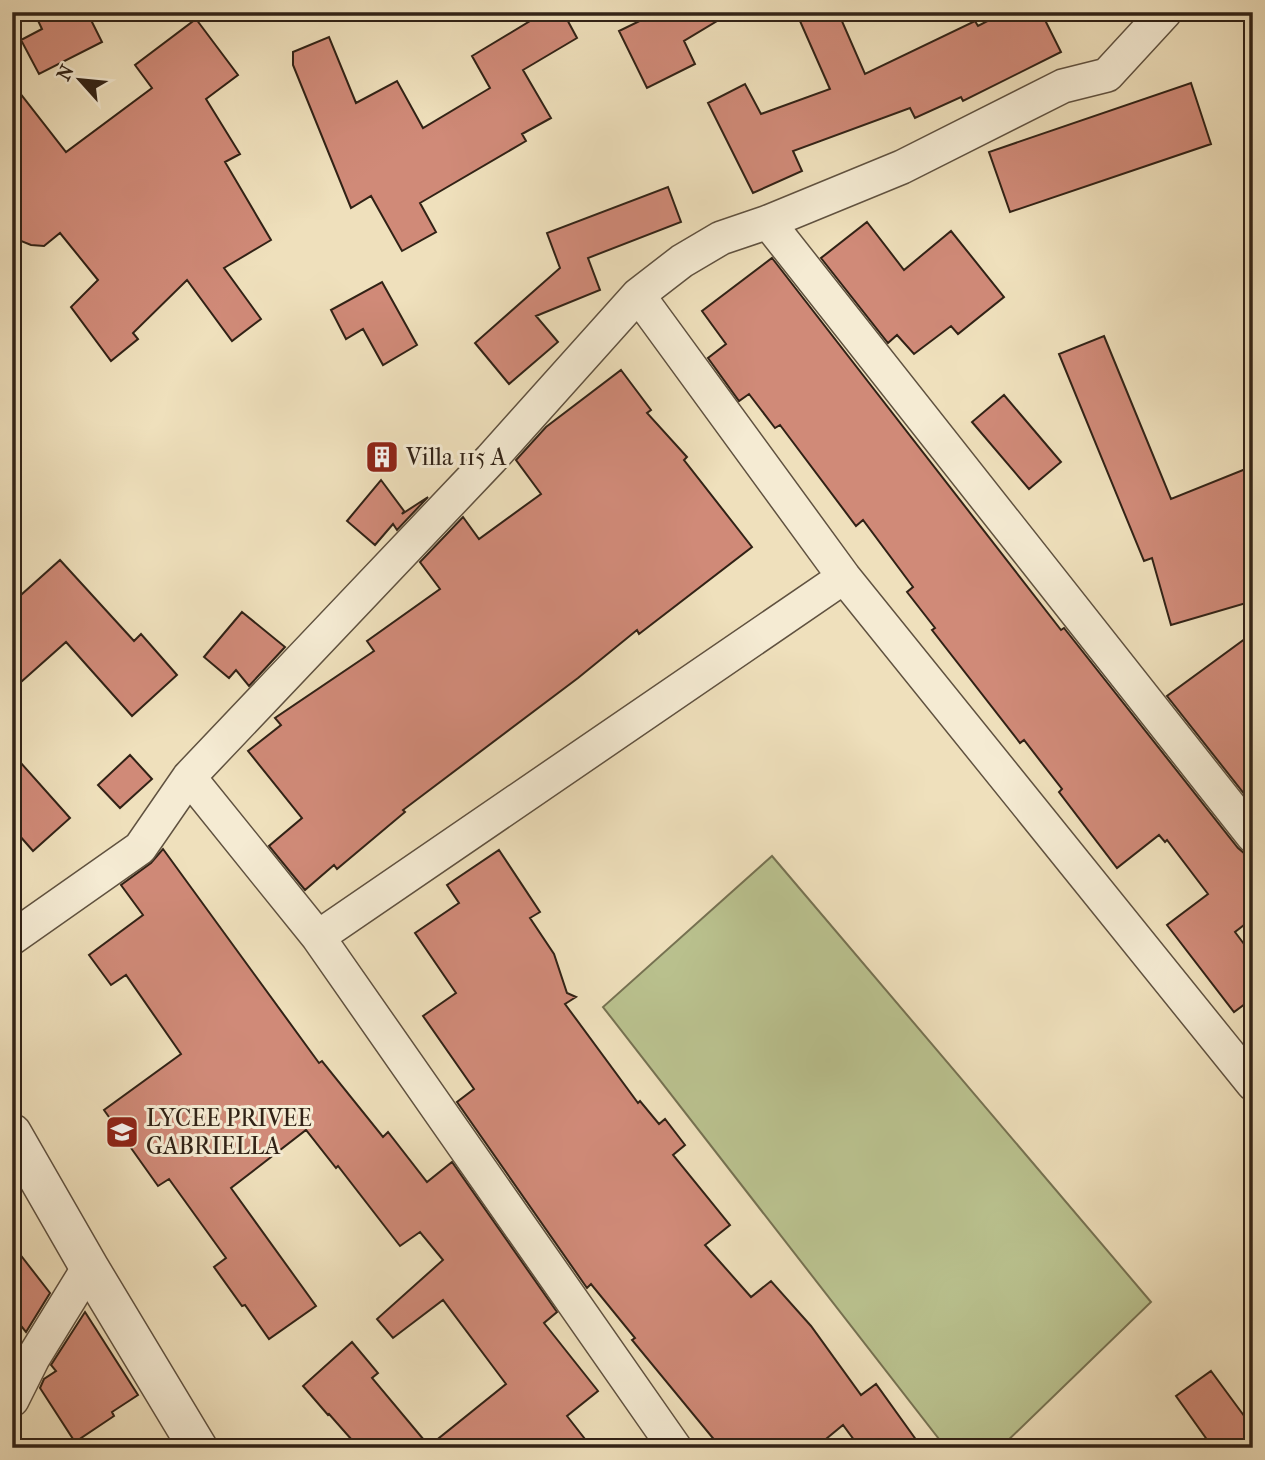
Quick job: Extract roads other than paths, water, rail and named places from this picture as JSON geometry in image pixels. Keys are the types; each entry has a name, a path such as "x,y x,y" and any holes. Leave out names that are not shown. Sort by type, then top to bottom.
{"street":[{"path":"12,938 140,848 189,778 491,459 638,295 682,261 721,237 768,222 902,167 1063,86 1107,75 1165,12"},
{"path":"768,222 1253,836"},
{"path":"638,295 844,577 1253,1084"},
{"path":"318,937 844,577"},
{"path":"189,778 318,937 675,1448"},
{"path":"12,1133 198,1448"},
{"path":"12,1400 33,1358 89,1267"}],"place":[{"name":"Villa 115 A","path":"382,457"},
{"name":"LYCEE PRIVEE GABRIELLA","path":"122,1132"}]}
